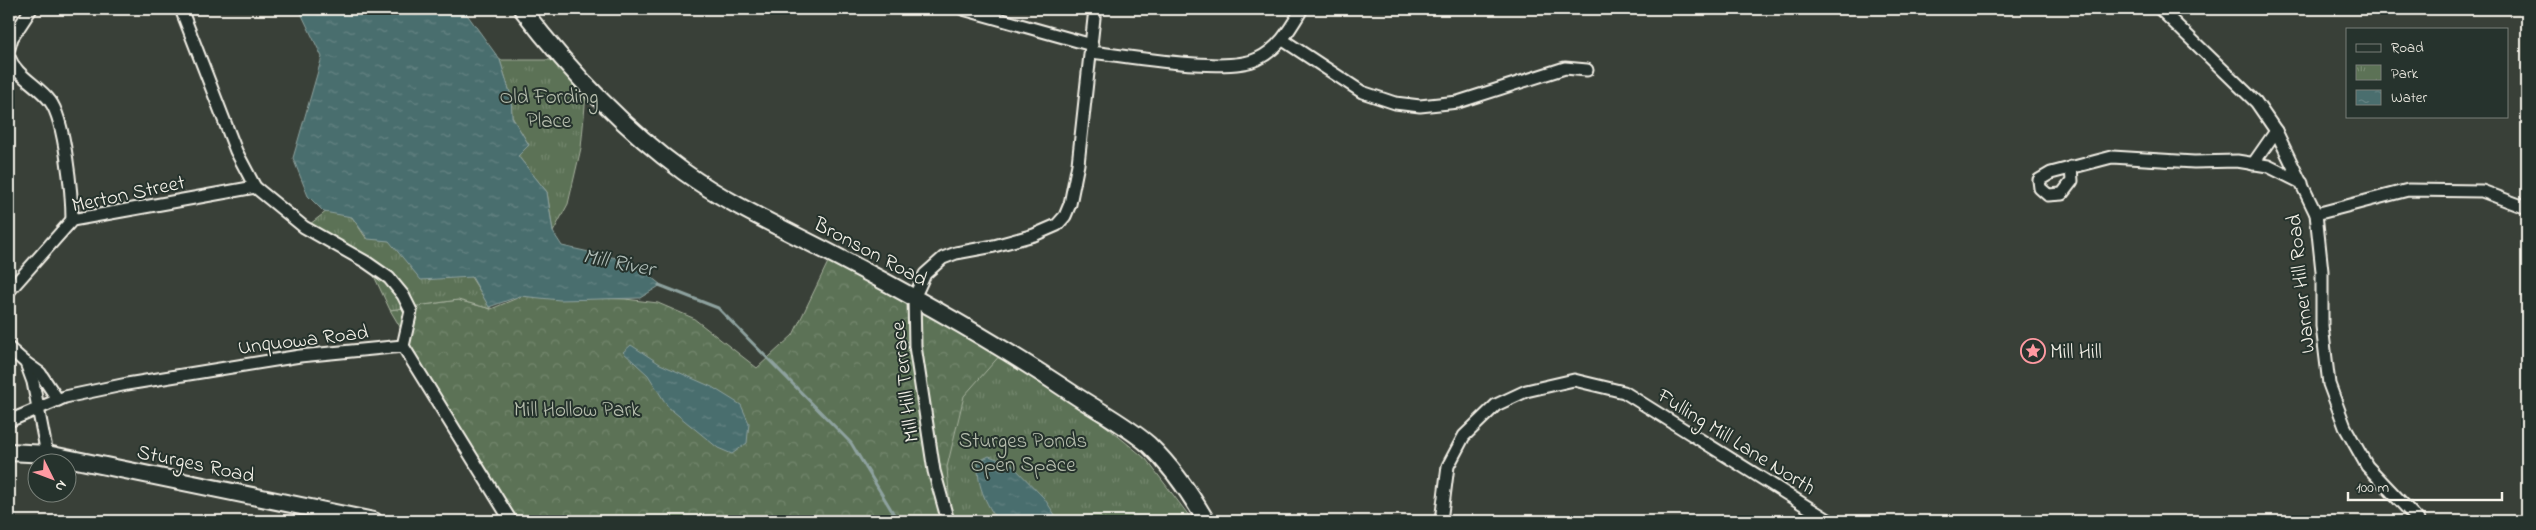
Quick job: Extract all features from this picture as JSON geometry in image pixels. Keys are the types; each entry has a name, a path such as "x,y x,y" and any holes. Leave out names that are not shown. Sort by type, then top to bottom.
{"main road":[{"name":"Bronson Road","path":"522,9 557,54 591,90 650,145 684,173 760,218 914,298 1033,366 1148,444 1187,488 1206,521"},
{"name":"Sturges Road","path":"9,452 28,453"},
{"name":"Sturges Road","path":"78,460 374,521"}],"street":[{"path":"9,48 12,38 32,9"},
{"path":"181,9 236,151 255,187 304,228 376,268 393,283 411,312 411,320 404,346 511,521"},
{"path":"963,9 1091,49 1233,66 1256,60 1283,40 1302,9"},
{"name":"Mill Hill Terrace","path":"948,521 934,471 915,346 914,298 925,274 943,258 956,253 1000,245 1034,235 1057,225 1065,216 1073,195 1078,164 1095,9"},
{"name":"Warner Hill Road","path":"2160,9 2256,102 2276,131 2316,214 2322,270 2322,326 2329,384 2345,427 2367,466 2419,521"},
{"path":"1283,40 1362,92 1395,103 1420,106 1458,102 1565,68 1586,70"},
{"path":"9,57 14,67 44,94 55,110 72,196 72,220"},
{"path":"2253,164 2276,131"},
{"path":"2072,168 2112,157 2194,162 2237,161 2268,166 2302,183"},
{"name":"Merton Street","path":"9,292 55,237 72,220 255,187"},
{"path":"2316,214 2408,190 2482,192 2527,208"},
{"name":"Unquowa Road","path":"9,421 58,400 127,384 300,356 404,346"},
{"path":"9,348 40,373 58,400"},
{"path":"26,363 33,382 47,452"},
{"name":"Fulling Mill Lane North","path":"1440,521 1448,466 1464,436 1496,405 1526,391 1574,380 1624,392 1830,521"}],"green space":[{"name":"Old Fording Place","path":"500,60 553,60 586,95 581,148 568,204 553,232 547,192 518,156 529,145 512,117 511,96"},
{"path":"327,211 352,217 366,238 391,241 471,277 491,309 458,300 390,310 366,259 310,224"},
{"name":"Mill Hollow Park","path":"830,258 1002,353 951,521 515,521 390,310 458,300 491,309 522,296 625,299 658,303 693,318 757,368 793,335"},
{"name":"Sturges Ponds Open Space","path":"1002,353 1080,405 1146,459 1193,521 951,521 947,467 964,396"}],"water":[{"path":"299,9 463,9 500,60 511,96 512,117 529,145 518,156 547,192 553,232 562,246 621,259 645,272 661,285 640,298 560,300 520,296 489,307 472,277 421,280 389,241 368,239 352,217 324,212 308,196 293,158 322,57"},
{"path":"631,345 660,364 712,387 741,405 749,423 747,443 732,454 718,448 668,407 648,375 623,352"},
{"path":"989,456 1011,464 1044,498 1059,521 998,521 989,507 980,485 979,461"}],"waterway":[{"name":"Mill River","path":"659,285 718,308 851,443 898,521"}],"place":[{"name":"Mill Hill","path":"2033,351"}]}
